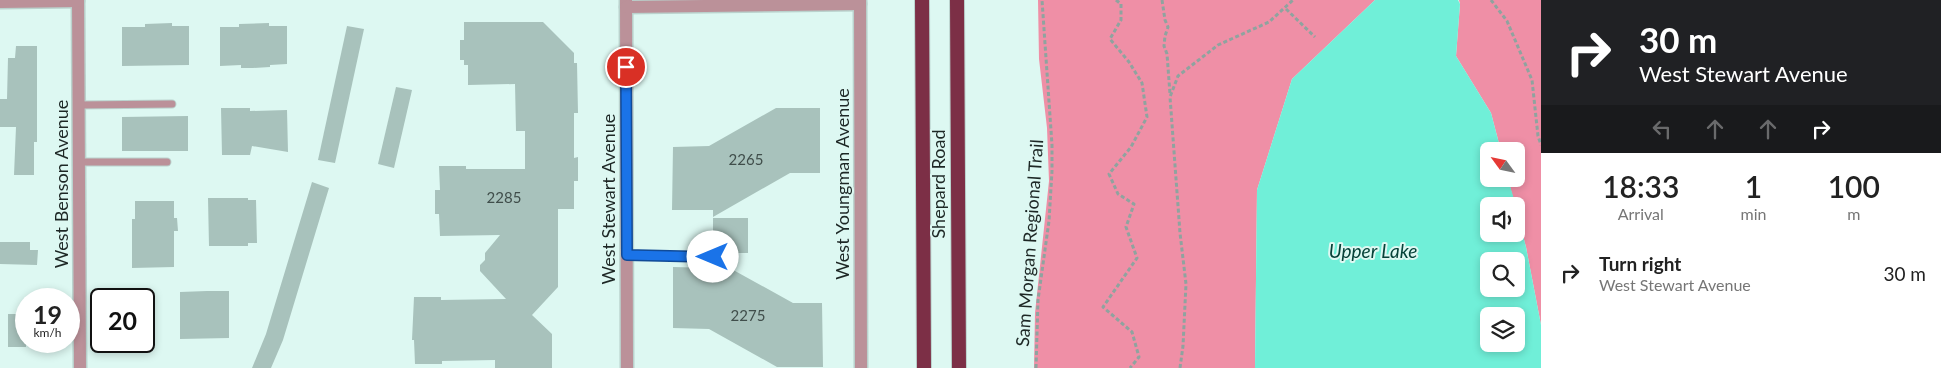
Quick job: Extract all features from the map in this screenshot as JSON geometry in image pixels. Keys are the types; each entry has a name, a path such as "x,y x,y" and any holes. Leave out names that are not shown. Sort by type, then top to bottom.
{"highway":[{"name":"Shepard Road","path":"922,0 924,368"},
{"name":"Shepard Road","path":"957,0 959,368"}],"street":[{"path":"0,2 78,1"},
{"name":"West Benson Avenue","path":"78,1 80,368"},
{"path":"626,3 860,2"},
{"name":"West Youngman Avenue","path":"860,2 861,368"},
{"name":"West Stewart Avenue","path":"626,3 627,368"}],"lane":[{"path":"79,105 172,104"},
{"path":"79,162 167,162"},
{"path":"627,255 713,257"}],"path":[{"name":"Sam Morgan Regional Trail","path":"1036,368 1038,300 1049,222 1052,172 1052,145 1042,0"},
{"path":"1116,0 1122,4 1121,20 1110,39 1129,62 1142,83 1147,117 1132,147 1109,174 1118,194 1134,204 1126,226 1137,258 1103,307 1132,332 1140,356 1130,368"},
{"path":"1162,0 1168,27 1164,46 1167,54 1180,233 1186,284 1180,368"},
{"path":"1170,97 1178,76 1218,45 1269,22 1286,9 1293,0"},
{"path":"1491,0 1507,21 1532,80 1538,136 1541,145"},
{"path":"1286,9 1315,37"}],"shaded area":[{"path":"1038,0 1375,0 1292,79 1257,190 1255,368 1034,368 1035,313 1049,181 1047,128 1039,59"},
{"path":"1459,0 1541,0 1541,325 1525,242 1525,197 1513,197 1510,188 1525,188 1525,142 1499,142 1491,113 1456,56"}],"water":[{"name":"Upper Lake","path":"1375,0 1458,0 1460,4 1456,56 1491,113 1499,142 1480,142 1480,188 1511,188 1513,197 1480,197 1480,242 1525,242 1541,325 1541,368 1255,368 1257,190 1292,79"}],"building":[{"path":"464,22 543,22 574,53 574,63 577,63 578,113 574,113 574,158 578,157 578,181 574,181 574,209 558,209 558,287 532,315 552,334 552,368 495,368 495,360 442,361 442,364 415,364 414,340 412,340 414,297 441,297 441,300 506,299 480,271 480,265 485,260 485,253 500,235 440,236 439,214 435,214 435,190 440,190 439,166 466,166 466,169 525,169 525,131 516,131 515,84 468,85 468,65 464,65 464,60 460,60 460,40 464,40"},
{"path":"172,23 172,26 189,26 189,65 122,66 122,27 145,27 145,24"},
{"path":"269,23 269,26 287,26 287,64 253,68 241,68 241,65 220,66 220,27 239,27 239,24"},
{"path":"347,26 364,29 335,163 318,160"},
{"path":"16,46 37,46 37,142 34,142 34,175 14,175 16,127 0,127 0,99 7,99 8,58 15,58"},
{"path":"396,87 412,90 394,168 378,164"},
{"path":"221,108 250,108 250,111 287,110 288,152 252,146 250,155 222,155"},
{"path":"776,108 820,108 820,173 790,173 713,217 713,210 672,210 673,147 709,146"},
{"path":"188,116 188,151 122,151 122,117"},
{"path":"312,182 329,188 283,340 271,368 252,368 266,334"},
{"path":"208,198 248,198 248,200 256,200 257,243 248,243 248,246 209,246"},
{"path":"135,201 174,201 174,218 177,218 178,231 174,231 174,267 132,268 132,219 135,219"},
{"path":"713,218 748,218 748,253 713,252"},
{"path":"0,242 30,242 30,250 38,250 37,265 0,264"},
{"path":"717,261 793,303 822,303 823,367 777,367 709,329 673,328 673,267 713,268 713,262"},
{"path":"229,291 229,338 180,339 180,292"},
{"path":"8,314 15,314 15,347 8,347"}],"route":[{"path":"626,67 627,255 713,257"}]}
